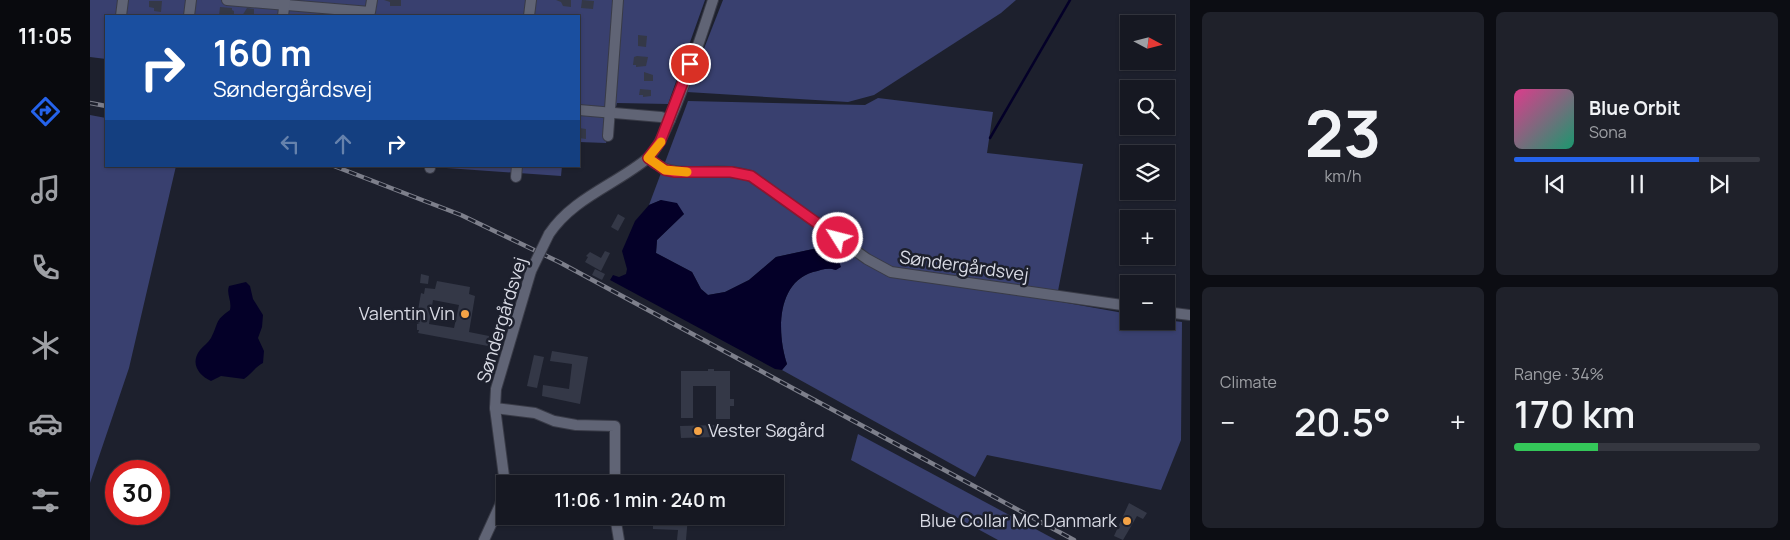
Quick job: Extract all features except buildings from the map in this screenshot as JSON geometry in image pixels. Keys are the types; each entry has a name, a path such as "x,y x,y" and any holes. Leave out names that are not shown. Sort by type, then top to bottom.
{"street":[{"path":"121,15 123,0"},
{"path":"189,15 190,0"},
{"path":"227,0 284,2 370,12 372,0"},
{"path":"530,15 531,0"},
{"path":"608,136 618,0"},
{"name":"Søndergårdsvej","path":"504,475 495,408 496,389 531,271 549,234 559,220 571,209 648,158 660,142 670,120 712,0"},
{"path":"283,15 284,2"},
{"path":"580,110 661,117 670,120"},
{"name":"Søndergårdsvej","path":"648,158 665,170 675,172 731,172 751,176 867,259 891,272 1120,305"},
{"path":"1175,313 1190,315"},
{"path":"495,408 535,413 554,421 576,425 615,426 615,475"},
{"name":"Søndergårdsvej","path":"484,540 496,514"},
{"path":"616,525 619,540"}],"shaded area":[{"path":"90,0 705,0 668,104 617,103 606,143 580,142 580,15 105,15 105,59 90,57"},
{"path":"723,0 1016,0 1001,13 874,95 848,102 687,92"},
{"path":"878,98 993,112 987,153 1083,164 1056,301 1120,312 1120,330 1175,330 1175,321 1182,322 1181,440 1161,490 987,455 975,477 782,370 787,364 781,325 782,311 786,298 792,287 801,278 813,272 830,269 836,270 827,246 776,257 749,280 725,292 708,295 701,289 692,272 656,253 657,240 684,214 661,200 649,205 688,101 865,105"},
{"path":"90,115 105,118 105,167 176,167 129,368 90,483"},
{"path":"432,167 562,167 561,176"},
{"path":"661,200 677,203 684,214 657,240 656,253 692,272 701,289 708,295 725,292 749,280 776,257 827,246 836,253 841,267 836,270 827,269 813,272 801,278 792,287 786,298 782,311 781,325 787,364 782,370 775,369 610,280 613,275 619,277 626,274 627,269 622,251 635,221 649,205"},
{"path":"246,282 250,286 253,299 263,315 262,327 258,338 264,351 263,363 244,379 221,376 211,381 199,372 196,364 197,355 211,338 219,320 230,310 229,286"},
{"path":"858,434 1056,540 998,540 851,460"}],"waterway":[{"path":"990,138 1070,0"}],"railway":[{"path":"90,103 105,106"},
{"path":"337,167 461,215 559,262 1074,540"}],"slow traffic":[{"path":"661,142 648,158 665,170 687,172"}],"place":[{"name":"Valentin Vin","path":"465,314"},
{"name":"Vester Søgård","path":"698,431"},
{"name":"Blue Collar MC Danmark","path":"1127,521"}],"route":[{"path":"690,64 670,120 660,142 648,158 665,170 675,172 731,172 751,176 838,238"}]}
